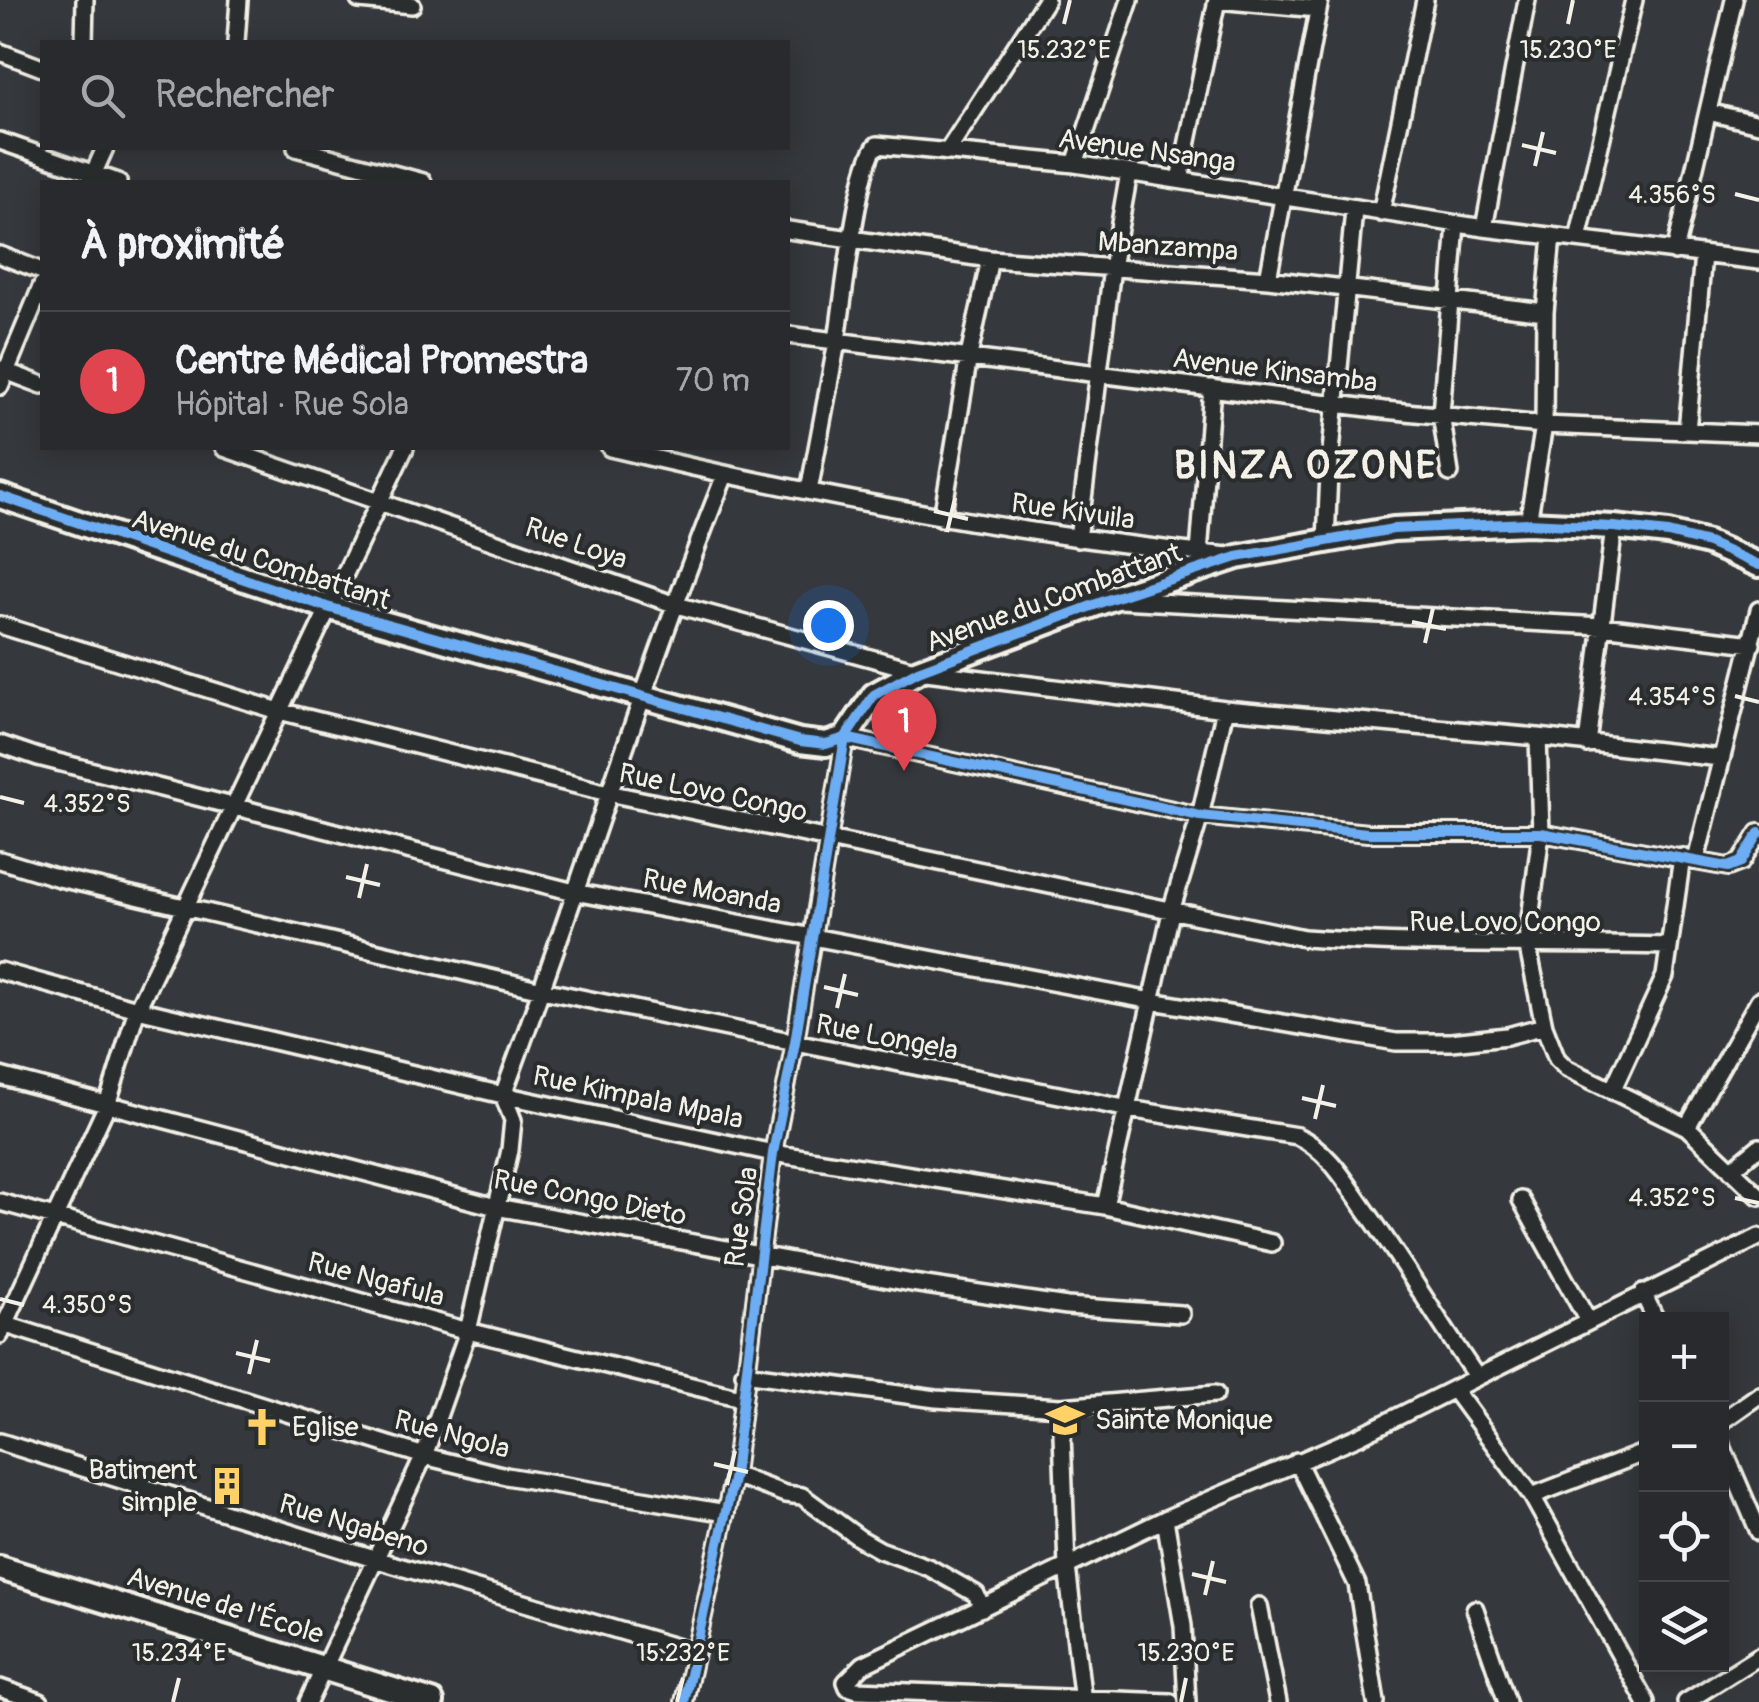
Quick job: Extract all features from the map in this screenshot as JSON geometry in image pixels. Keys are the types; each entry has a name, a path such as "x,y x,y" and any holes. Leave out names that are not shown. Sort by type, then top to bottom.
{"street":[{"path":"84,40 85,0"},
{"path":"236,40 239,0"},
{"path":"360,0 412,5"},
{"path":"947,152 1046,0"},
{"path":"1075,164 1130,0"},
{"path":"1180,180 1218,0 1319,4 1268,280"},
{"path":"1381,213 1425,0"},
{"path":"1484,228 1526,0"},
{"path":"1578,239 1634,0"},
{"path":"1676,252 1734,0"},
{"path":"0,52 40,67"},
{"path":"1708,112 1759,124"},
{"path":"0,141 91,178 104,150"},
{"name":"Avenue Nsanga","path":"808,491 852,238 872,149 883,145 1075,164 1354,210 1759,262"},
{"path":"311,150 350,155 418,180"},
{"path":"1078,539 1112,268 1129,173"},
{"path":"1326,541 1354,210"},
{"path":"1450,473 1441,414 1456,224"},
{"name":"Mbanzampa","path":"790,230 990,259 1268,280 1545,312"},
{"path":"1528,523 1544,425 1545,312 1552,236"},
{"path":"0,255 40,271"},
{"path":"1687,431 1704,255"},
{"path":"942,518 990,259"},
{"path":"40,290 2,376 40,384"},
{"name":"Avenue Kinsamba","path":"790,335 1336,404 1544,425 1759,434"},
{"path":"1199,553 1212,388"},
{"name":"Rue Loya","path":"230,450 673,604 918,671 1225,708 1720,758"},
{"path":"2,1328 56,1220 106,1104 137,1008 404,450"},
{"name":"Rue Kivuila","path":"619,450 942,518 1237,557"},
{"path":"308,1702 424,1456 468,1331 513,1120 502,1095 542,990 640,695 725,475"},
{"name":"Avenue du Combattant","path":"0,496 327,606 800,741 826,744 845,738 874,695 918,671 1237,557 1393,529 1528,523 1614,526 1668,533 1708,543 1759,566"},
{"path":"1587,744 1614,526"},
{"path":"1110,600 1602,626 1752,644"},
{"path":"1612,1091 1661,989 1689,858 1759,610"},
{"name":"Rue Lovo Congo","path":"0,625 280,711 608,792 1304,938 1400,945 1669,946"},
{"path":"1105,1206 1172,908 1200,816 1225,708"},
{"path":"1538,737 1541,833 1527,943 1544,1026 1557,1059 1566,1068 1687,1127 1759,1196"},
{"path":"845,738 1200,816 1368,833 1541,833 1735,866 1759,833"},
{"name":"Rue Sola","path":"684,1702 734,1475 740,1398 773,1152 845,738"},
{"name":"Rue Moanda","path":"0,744 235,808 574,892 1152,1001 1396,1042 1507,1036 1544,1026"},
{"name":"Rue Longela","path":"0,860 59,878 542,990 1129,1109 1282,1132 1312,1143 1334,1166 1412,1274 1476,1376"},
{"name":"Rue Kimpala Mpala","path":"0,971 137,1008 502,1095 773,1152 1105,1206 1272,1243"},
{"path":"1687,1127 1759,1000"},
{"name":"Rue Congo Dieto","path":"0,1076 496,1207 759,1258 1067,1306 1181,1314"},
{"path":"1731,1170 1759,1147"},
{"path":"1521,1200 1588,1321"},
{"name":"Rue Ngafula","path":"0,1202 468,1331 740,1398"},
{"path":"1170,1702 857,1690 846,1682 863,1664 1166,1518 1359,1436 1759,1237"},
{"path":"1642,1293 1652,1312"},
{"name":"Rue Ngola","path":"2,1328 424,1456 506,1476 726,1513"},
{"path":"744,1373 936,1400 1061,1407 1214,1394"},
{"path":"1454,1390 1532,1496 1646,1702"},
{"path":"1729,1416 1759,1394"},
{"path":"1061,1407 1067,1567 1083,1699"},
{"name":"Rue Ngabeno","path":"0,1442 374,1559 696,1653"},
{"path":"1532,1496 1639,1455"},
{"path":"1296,1461 1357,1584 1376,1702"},
{"path":"1729,1462 1759,1532"},
{"path":"734,1475 784,1494 802,1496 858,1538 930,1568 976,1594 982,1608"},
{"path":"1166,1518 1184,1626 1186,1702"},
{"name":"Avenue de l'École","path":"0,1568 432,1702"},
{"path":"1259,1606 1278,1702"},
{"path":"1474,1610 1507,1702"},
{"path":"1686,1702 1759,1656"},
{"path":"0,1688 40,1702"}],"cycle path":[{"path":"0,496 327,607 800,741 826,744 845,738 874,695 918,671 1110,599 1237,557 1393,529 1528,523 1668,533 1708,543 1759,565"},
{"path":"684,1702 734,1475 773,1153 845,738 1200,816 1368,833 1541,833 1728,867 1741,862 1759,833"}],"place":[{"name":"Centre Médical Promestra","path":"904,771"},
{"name":"Sainte Monique","path":"1065,1420"},
{"name":"Eglise","path":"262,1427"},
{"name":"Batiment simple","path":"227,1486"}],"district":[{"name":"BINZA OZONE","path":"1306,466"}]}
